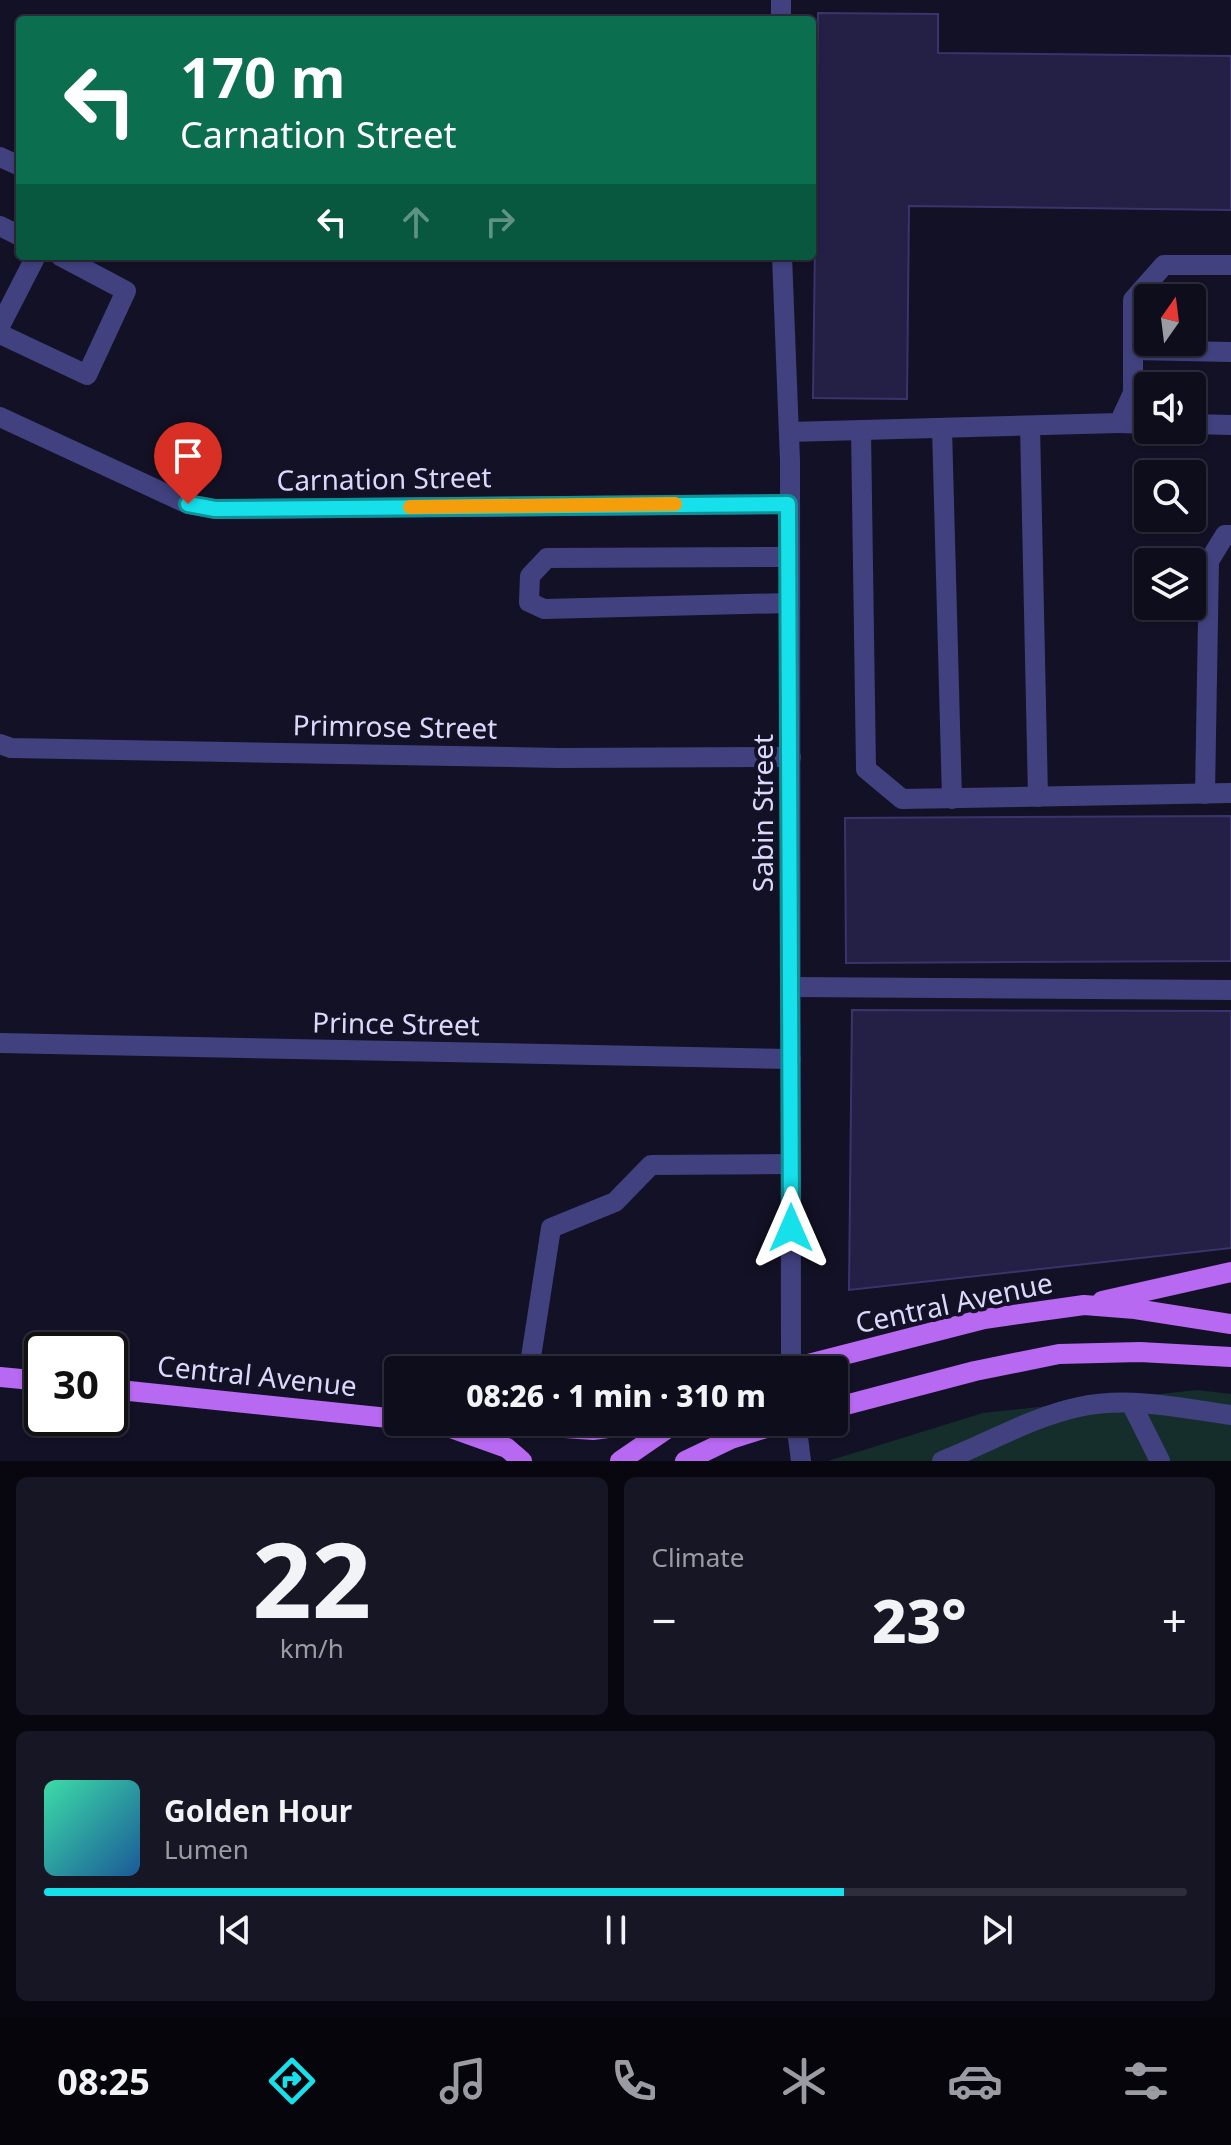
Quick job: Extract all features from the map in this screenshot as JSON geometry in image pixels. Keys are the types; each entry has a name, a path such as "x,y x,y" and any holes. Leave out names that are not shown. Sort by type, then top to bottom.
{"main road":[{"path":"1084,1305 1231,1272"},
{"name":"Central Avenue","path":"840,1356 984,1319 1084,1305 1135,1309 1231,1324"},
{"path":"848,1404 975,1371 1059,1354 1140,1352 1231,1357"},
{"path":"0,1377 24,1379"},
{"name":"Central Avenue","path":"128,1391 384,1418"},
{"path":"469,1436 507,1448 522,1461"},
{"path":"620,1461 657,1436"},
{"path":"685,1461 741,1436"}],"street":[{"path":"0,326 34,260"},
{"path":"0,334 87,375 126,291 68,260"},
{"name":"Sabin Street","path":"782,260 789,432 789,1356"},
{"path":"1119,423 1133,393 1133,300 1164,265 1231,265"},
{"path":"1133,350 1231,352"},
{"name":"Carnation Street","path":"0,417 188,504 215,509 788,504"},
{"path":"789,432 1134,424"},
{"path":"1206,424 1231,425"},
{"path":"1030,426 1038,797"},
{"path":"942,428 952,799"},
{"path":"861,430 866,769 902,799 1231,793"},
{"path":"1205,794 1209,561 1225,535 1231,535"},
{"path":"789,557 547,558 530,576 529,602 544,609 789,603"},
{"name":"Primrose Street","path":"0,744 11,748 210,753 791,757"},
{"path":"791,987 1231,990"},
{"name":"Prince Street","path":"0,1043 791,1059"},
{"path":"531,1356 551,1228 615,1202 651,1165 791,1164"},
{"path":"1131,1403 1160,1461"},
{"path":"942,1461 979,1455 1021,1426 1075,1407 1131,1403 1231,1415"},
{"path":"798,1436 801,1461"}],"green space":[{"path":"1197,1390 1231,1394 1231,1461 828,1461 983,1413"}],"building":[{"path":"818,13 938,14 938,53 1231,56 1231,210 909,206 907,399 813,398"},
{"path":"1231,816 1231,961 846,963 845,818"},
{"path":"852,1010 1231,1011 1231,1248 849,1290"}],"slow traffic":[{"path":"410,507 675,504"}],"route":[{"path":"188,504 215,509 788,504 791,1228"}]}
